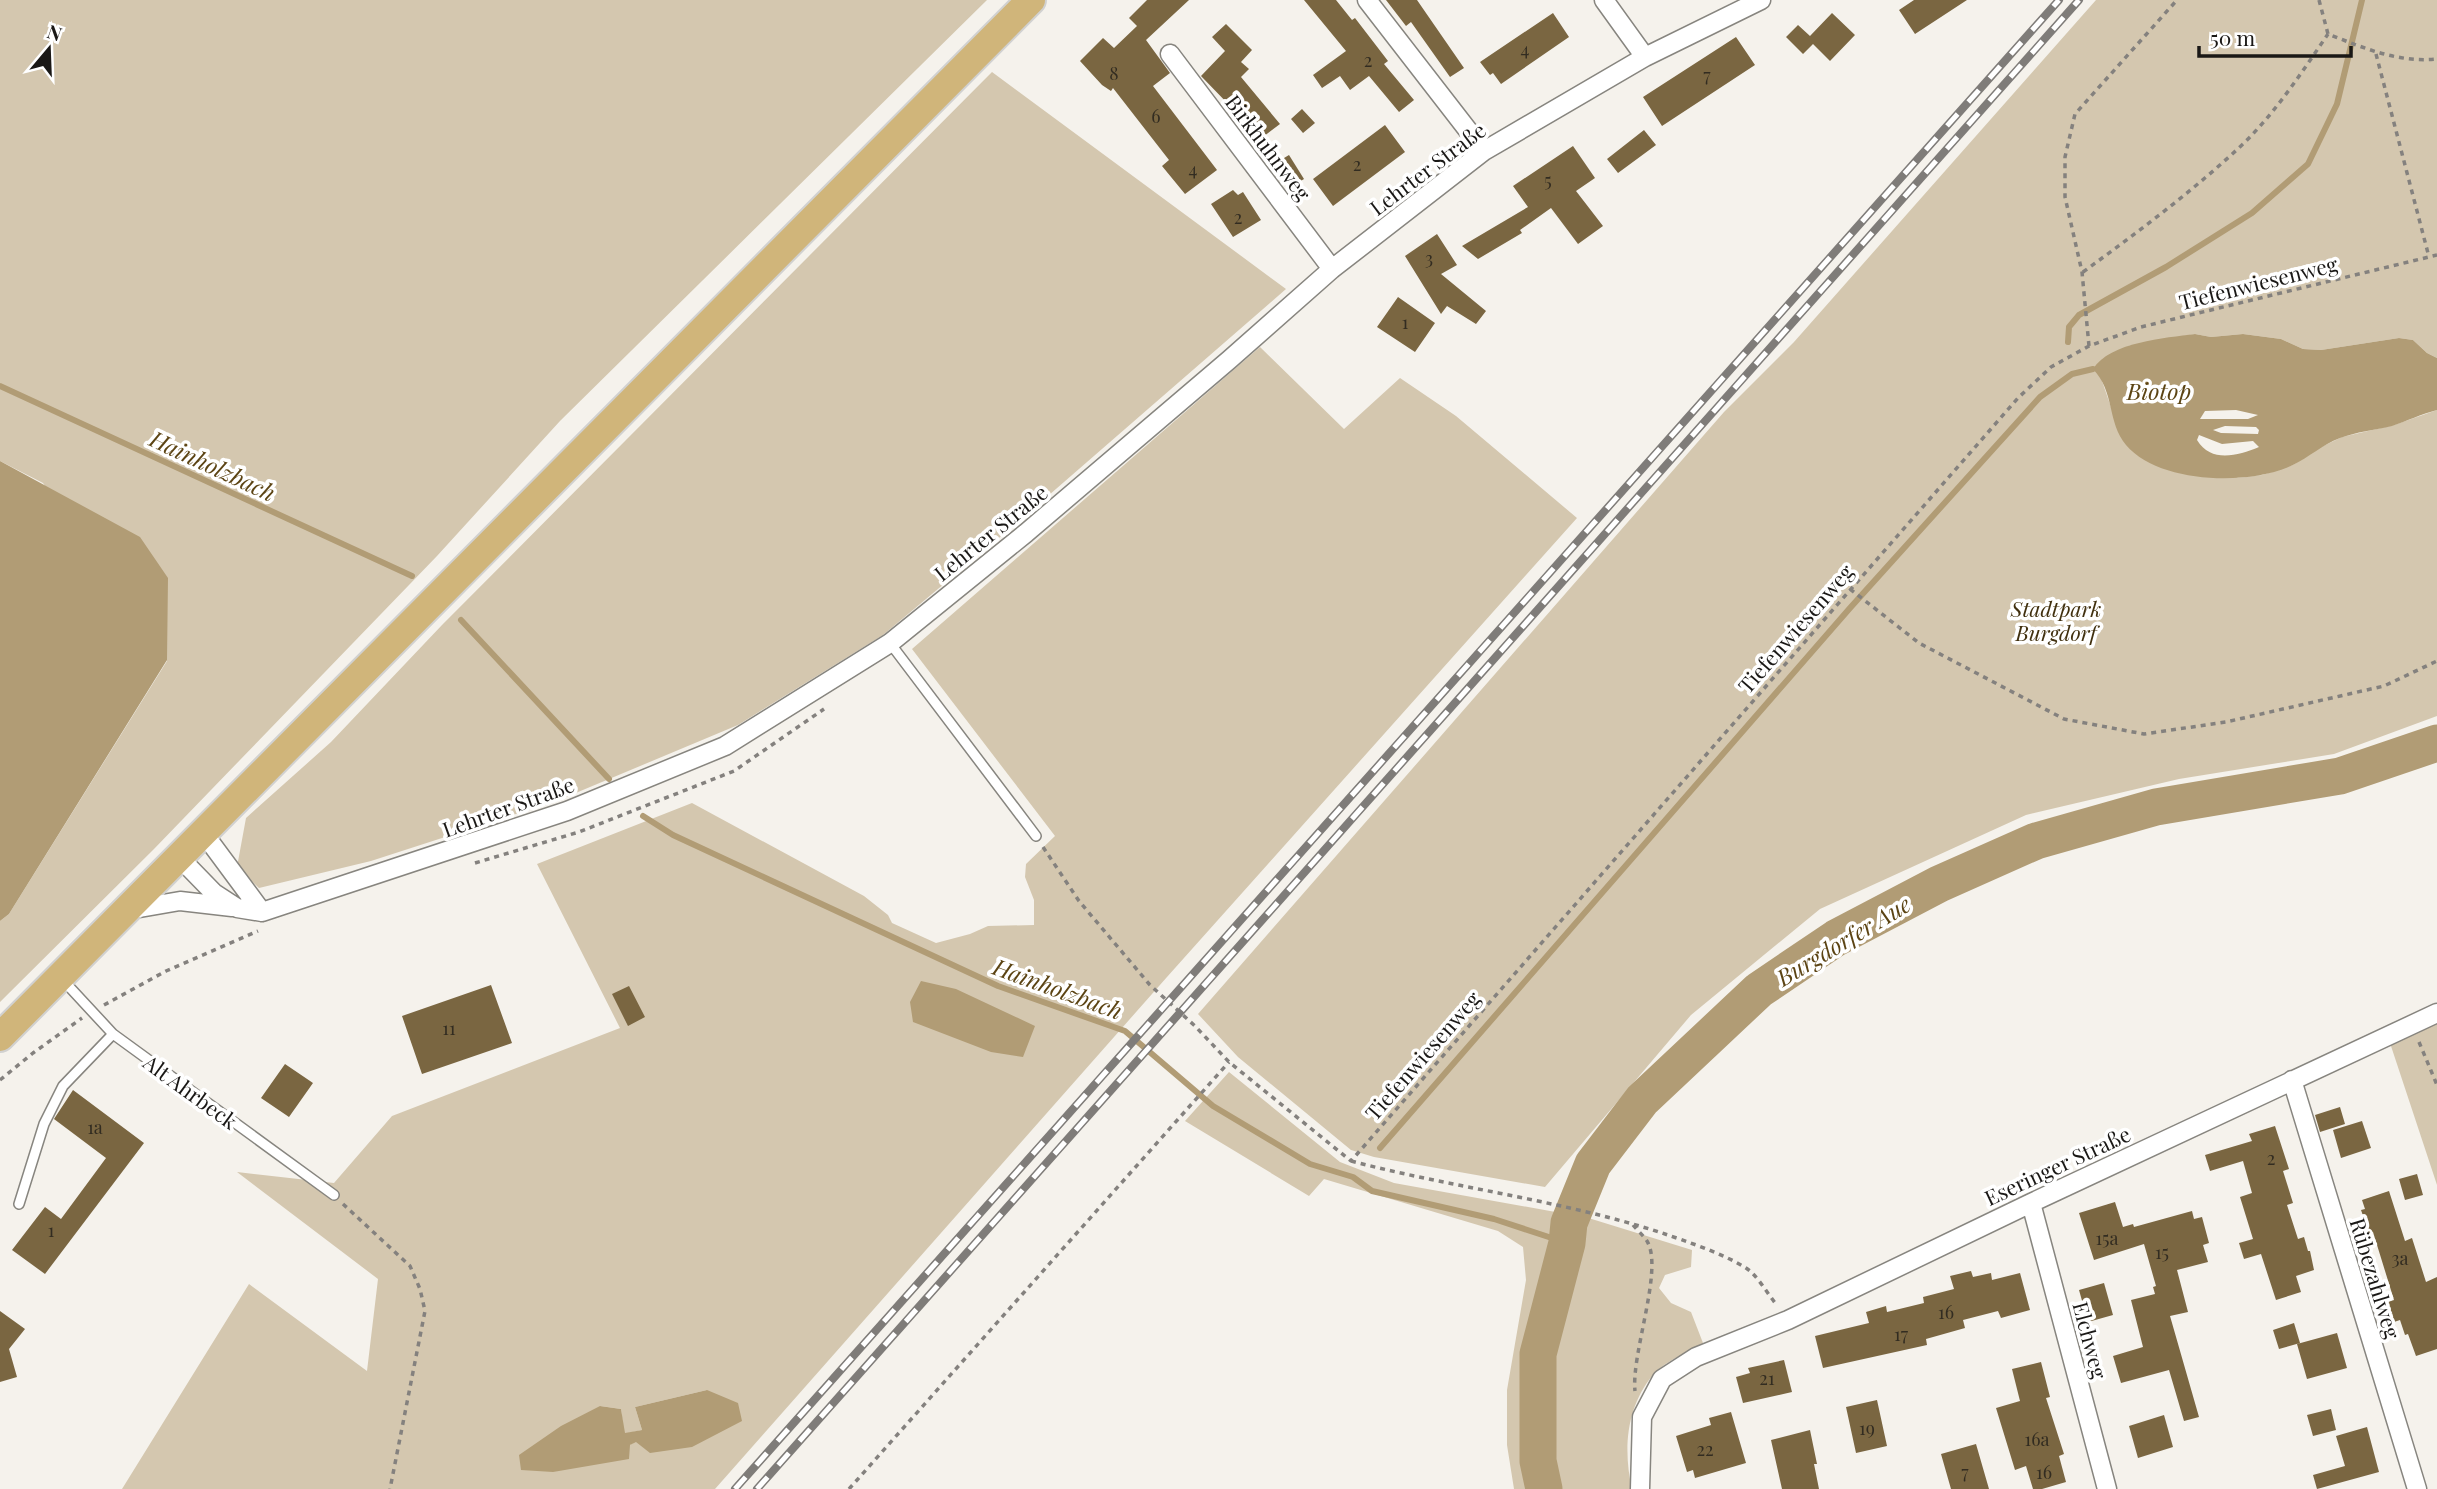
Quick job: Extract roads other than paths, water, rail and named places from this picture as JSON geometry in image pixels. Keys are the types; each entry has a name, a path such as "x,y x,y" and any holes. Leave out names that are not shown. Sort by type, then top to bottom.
{"main road":[{"path":"0,1037 1031,0"}],"street":[{"path":"1367,0 1484,151"},
{"path":"1604,0 1645,57"},
{"name":"Lehrter Straße","path":"178,856 214,893 261,921 567,811 725,746 890,643 1026,533 1332,269 1484,151 1645,57 1761,0"},
{"name":"Birkhuhnweg","path":"1170,54 1332,269"},
{"path":"202,831 261,921"},
{"path":"124,910 180,901 237,908"},
{"name":"Eseringer Straße","path":"1640,1489 1642,1417 1662,1379 1696,1357 1788,1320 2437,1013"},
{"name":"Rübezahlweg","path":"2292,1080 2417,1489"},
{"name":"Elchweg","path":"2031,1203 2107,1489"}],"lane":[{"path":"890,643 1036,836"},
{"name":"Alt Ahrbeck","path":"59,976 113,1034 334,1195"},
{"path":"19,1204 44,1124 63,1086 113,1034"}],"water":[{"name":"Biotop","path":"2195,334 2211,337 2243,334 2281,339 2303,349 2321,350 2399,338 2413,340 2437,358 2437,410 2392,426 2340,438 2293,465 2275,472 2230,478 2182,474 2160,468 2141,458 2126,445 2116,427 2105,387 2093,369 2101,360 2125,347","holes":["2236,410 2258,415 2248,419 2200,419 2205,411","2225,426 2256,427 2259,430 2258,434 2221,433 2213,430","2199,435 2222,444 2253,441 2259,447 2225,456 2210,452 2197,440"]},
{"path":"0,461 140,537 168,578 167,660 9,914 0,921"},
{"path":"921,981 956,989 1035,1026 1023,1057 991,1052 913,1022 910,1002"},
{"path":"707,1390 738,1403 742,1421 692,1447 650,1453 636,1442 630,1445 629,1459 553,1472 521,1470 519,1455 561,1426 600,1406 621,1409 625,1433 642,1430 635,1407"}],"waterway":[{"path":"2068,342 2069,327 2079,315 2166,267 2252,213 2308,164 2337,104 2362,0"},
{"path":"1380,1148 1850,608 2040,397 2072,374 2093,369"},
{"name":"Hainholzbach","path":"0,386 412,576"},
{"name":"Hainholzbach","path":"461,620 609,779"},
{"name":"Burgdorfer Aue","path":"1544,1489 1538,1461 1538,1354 1567,1243 1569,1223 1593,1164 1642,1100 1759,990 1836,938 1939,884 2036,841 2156,807 2340,776 2437,743"},
{"name":"Hainholzbach","path":"643,816 673,835 998,986 1125,1031 1213,1106 1310,1164 1353,1177 1372,1191 1494,1219 1567,1243"}],"railway":[{"path":"735,1489 2059,0"},
{"path":"757,1489 2079,0"}],"park label":[{"name":"Stadtpark Burgdorf","path":"2056,620"}]}
